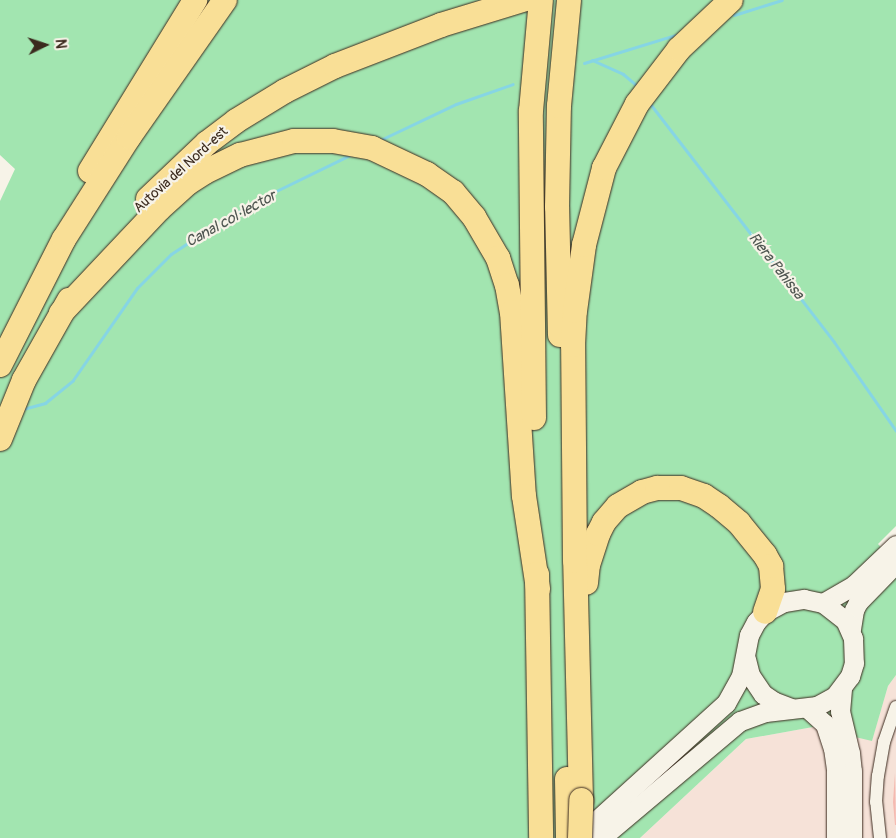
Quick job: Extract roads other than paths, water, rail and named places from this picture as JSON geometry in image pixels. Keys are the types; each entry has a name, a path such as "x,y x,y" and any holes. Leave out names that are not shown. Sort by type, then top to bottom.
{"highway":[{"path":"1,355 52,237 109,137 195,0"},
{"path":"1,355 64,239 129,137 225,0"},
{"name":"Autovia del Nord-est","path":"0,439 24,380 61,313 94,262 134,212 207,143 236,121 285,91 336,66 441,24 523,0"},
{"path":"541,0 531,111 541,834"},
{"path":"569,0 562,50 557,207 574,767 581,800 580,838"},
{"path":"574,767 575,310 584,245 604,168 643,95 679,49 726,3"},
{"path":"61,313 159,209 188,183 205,172 240,155 278,144 307,140 333,141 358,144 392,156 427,174 464,203 490,242 503,272 512,312 524,496 538,589"},
{"path":"568,838 574,767 585,682 585,598 588,565 604,522 618,506 642,492 669,488 690,490 719,506 752,538 766,555 771,566 773,588 765,612"}],"main road":[{"path":"823,603 854,585 896,545"},
{"path":"602,838 740,721 755,714 826,702 842,689 850,676 854,663 855,648 851,629 854,610 858,602 896,562"},
{"path":"576,838 726,703 741,676 746,659 749,635 756,622 765,612 794,599 823,603 838,612 851,629"},
{"path":"746,659 750,674 763,694 773,701 799,708 825,724 833,748 836,770 836,838"},
{"path":"842,689 840,711 850,753 852,771 852,838"}],"street":[{"path":"877,583 896,572"},
{"path":"880,838 876,802 878,776 884,742 896,707"}],"waterway":[{"name":"Canal col·lector","path":"734,15 782,0"},
{"name":"Canal col·lector","path":"584,63 675,35"},
{"name":"Riera Pahissa","path":"592,60 623,74 635,84"},
{"name":"Canal col·lector","path":"378,141 456,104 513,84"},
{"name":"Riera Pahissa","path":"651,105 834,342 896,431"},
{"name":"Canal col·lector","path":"23,409 45,403 73,380 137,288 171,254 215,225 270,194 352,154"}]}
